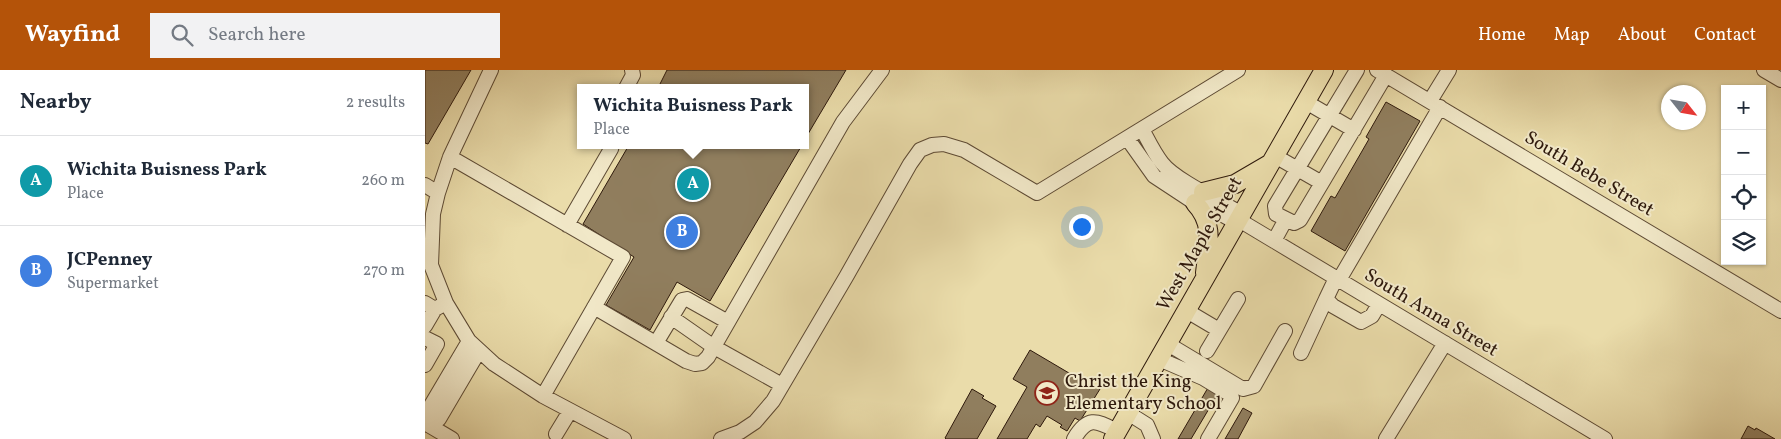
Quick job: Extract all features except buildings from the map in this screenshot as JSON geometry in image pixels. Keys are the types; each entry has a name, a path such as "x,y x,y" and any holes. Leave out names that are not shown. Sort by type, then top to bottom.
{"main road":[{"name":"West Maple Street","path":"1115,435 1324,70"},
{"path":"1205,279 1209,230 1199,197 1235,184 1273,160"}],"street":[{"path":"491,70 450,157 438,193 429,211 428,266 435,305 479,352 494,364 543,396 624,439"},
{"path":"628,84 633,75 632,70"},
{"path":"594,307 686,361 695,364 702,363 714,346 843,122 882,70"},
{"path":"722,439 740,432 755,422 773,401 910,164 920,150 932,145 944,144 964,150 1037,193 1238,70"},
{"path":"1357,70 1275,206 1276,214 1294,223 1300,220 1322,183 1353,130 1382,73"},
{"path":"1301,353 1326,299 1435,104 1449,70"},
{"path":"1764,70 1781,80"},
{"name":"South Bebe Street","path":"1382,73 1781,311"},
{"path":"1306,102 1353,130"},
{"path":"1142,129 1162,163 1199,197"},
{"path":"1127,138 1153,176 1199,197"},
{"path":"567,225 610,149"},
{"path":"450,157 623,257 543,396"},
{"path":"1273,160 1297,169 1322,183"},
{"path":"425,185 438,193"},
{"name":"South Anna Street","path":"1199,197 1205,205 1239,219 1605,439"},
{"path":"1274,241 1286,219"},
{"path":"656,343 682,300 687,299 728,322"},
{"path":"1207,351 1238,299"},
{"path":"1326,299 1333,306 1361,322 1372,316 1379,304"},
{"path":"425,326 435,305"},
{"path":"1187,311 1219,330"},
{"path":"671,317 714,346 782,385"},
{"path":"1163,352 1243,389 1254,386 1285,331"},
{"path":"425,338 437,344 425,365"},
{"path":"426,426 427,412 469,341"},
{"path":"1386,439 1445,343"},
{"path":"426,426 439,419 479,352"},
{"path":"1163,352 1231,395 1232,398 1208,439"},
{"path":"425,399 441,388"},
{"path":"556,434 570,411"},
{"path":"1128,413 1147,425 1153,439"},
{"path":"1074,439 1079,430 1091,422 1098,422 1115,435"},
{"path":"426,426 452,439"}],"place":[{"name":"Wichita Buisness Park","path":"693,184"},
{"name":"JCPenney","path":"682,232"},
{"name":"Christ the King Elementary School","path":"1047,393"}]}
